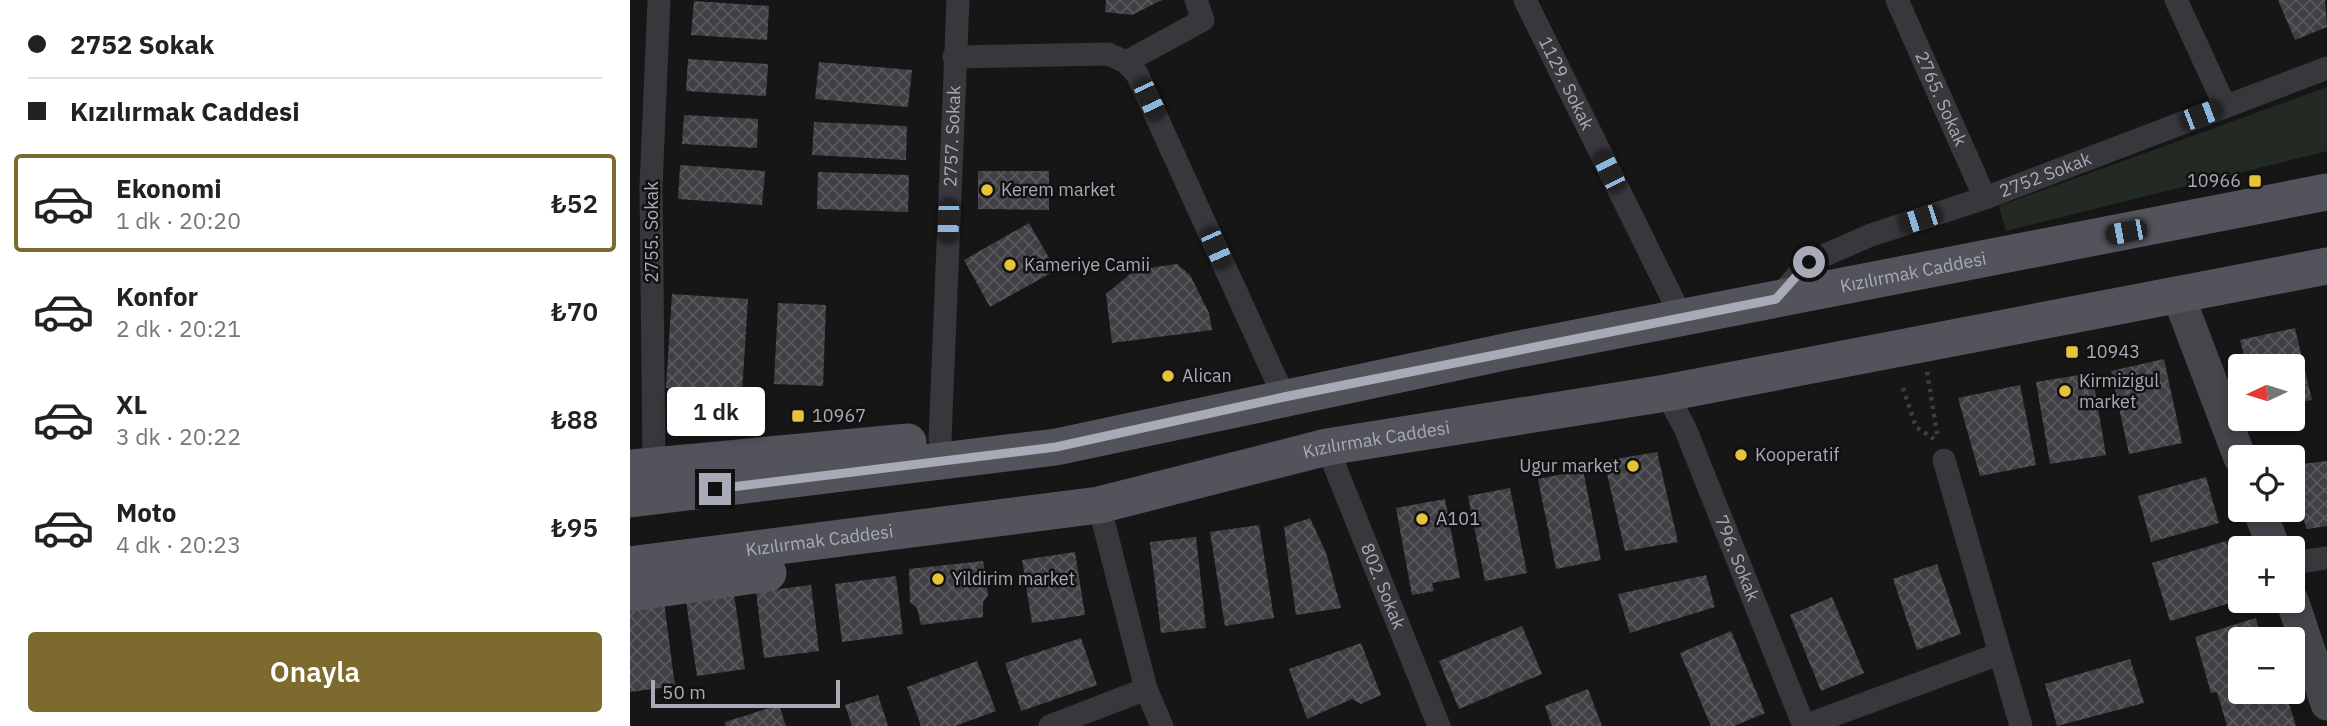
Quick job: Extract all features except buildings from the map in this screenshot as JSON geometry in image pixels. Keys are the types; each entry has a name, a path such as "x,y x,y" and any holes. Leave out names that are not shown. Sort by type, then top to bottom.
{"main road":[{"name":"Kızılırmak Caddesi","path":"630,499 1056,447 1284,397 2327,192"},
{"name":"Kızılırmak Caddesi","path":"630,565 1099,505 1327,447 1666,393 2327,266"},
{"path":"642,466 940,440 1056,447"},
{"path":"630,593 948,547 1099,505"}],"street":[{"name":"2755. Sokak","path":"642,466 641,186 659,0"},
{"name":"2757. Sokak","path":"940,440 958,0"},
{"path":"1126,62 1203,20 1196,0"},
{"name":"1129. Sokak","path":"1525,0 1682,318"},
{"name":"2765. Sokak","path":"1897,0 1985,198"},
{"path":"2176,0 2225,106"},
{"path":"954,57 1108,54 1126,62 1138,74 1284,397"},
{"name":"2752 Sokak","path":"1776,299 1809,262 1871,235 1985,198 2327,68"},
{"path":"2178,295 2235,445"},
{"name":"796. Sokak","path":"1666,393 1685,428 1804,726"},
{"name":"802. Sokak","path":"1327,447 1439,726"},
{"path":"1944,460 2021,726"},
{"path":"1099,505 1146,689 1162,726"},
{"path":"2305,561 2327,558"},
{"path":"2296,613 2327,704"},
{"path":"1804,726 1999,654"},
{"path":"1050,726 1146,689"}],"path":[{"path":"1903,388 1916,427 1931,439 1938,439 1930,393"}],"shaded area":[{"path":"2327,87 2327,151 2006,231 1999,206"}],"place":[{"name":"10966","path":"2255,181"},
{"name":"Kerem market","path":"987,190"},
{"name":"Kameriye Camii","path":"1010,265"},
{"name":"10943","path":"2072,352"},
{"name":"Alican","path":"1168,376"},
{"name":"Kirmizigul market","path":"2065,391"},
{"name":"10967","path":"798,416"},
{"name":"Kooperatif","path":"1741,455"},
{"name":"Ugur market","path":"1633,466"},
{"name":"A101","path":"1422,519"},
{"name":"Yildirim market","path":"938,579"}],"route":[{"path":"715,489 1056,447 1284,397 1776,299 1809,262"}]}
